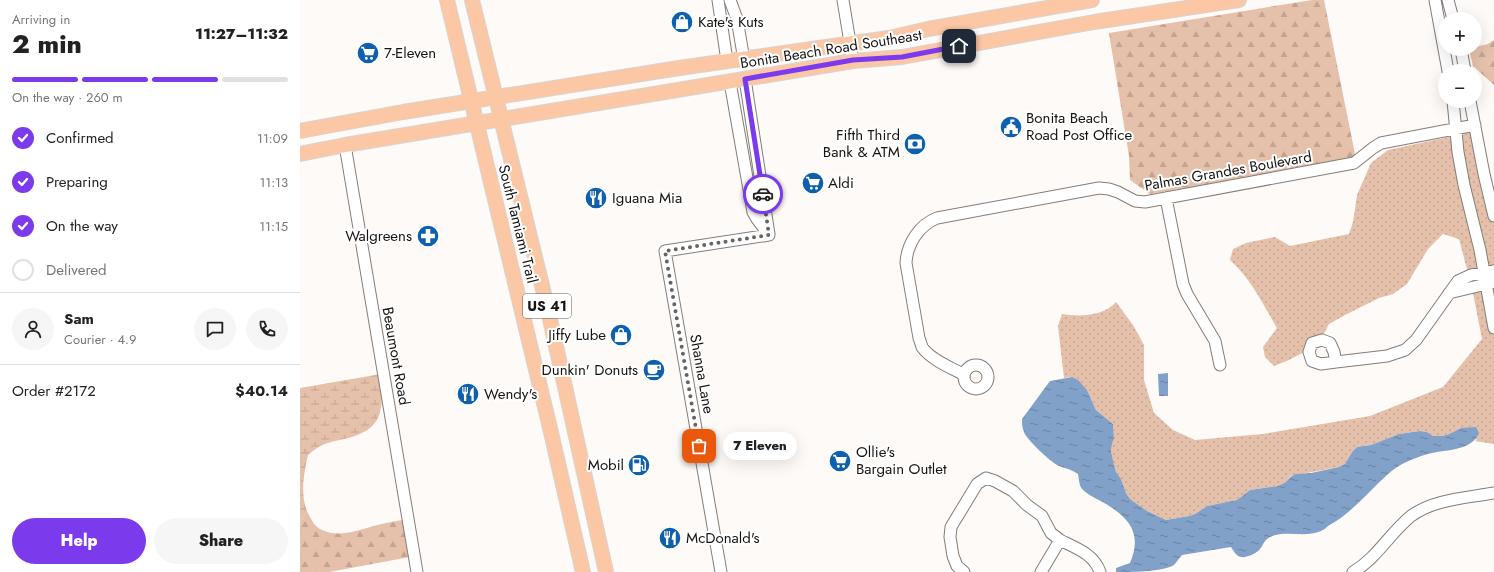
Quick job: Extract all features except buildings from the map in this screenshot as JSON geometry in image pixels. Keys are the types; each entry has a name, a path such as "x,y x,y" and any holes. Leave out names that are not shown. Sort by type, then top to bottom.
{"main road":[{"name":"South Tamiami Trail","path":"446,0 583,572"},
{"name":"South Tamiami Trail","path":"472,0 548,310 606,572"},
{"name":"Bonita Beach Road Southeast","path":"300,131 395,113 727,61 744,60 821,47 850,44 1092,0"},
{"path":"1125,17 1146,7 1184,0"},
{"name":"Bonita Beach Road Southeast","path":"300,154 345,145 730,82 853,60 902,57 1125,17 1238,0"},
{"path":"572,523 593,572"}],"street":[{"path":"718,0 727,61"},
{"path":"730,0 737,19 744,60"},
{"path":"843,0 853,60"},
{"path":"1435,0 1447,64"},
{"path":"1448,0 1451,12"},
{"path":"745,79 769,235"},
{"path":"730,82 753,212 753,229 743,239"},
{"path":"1454,108 1458,152 1464,185 1490,277 1494,328"},
{"path":"1471,108 1484,174 1494,216"},
{"name":"Palmas Grandes Boulevard","path":"963,374 946,366 929,354 922,347 919,338 906,263 906,253 910,244 927,222 944,216 1099,188 1109,189 1136,201 1145,202 1354,163 1381,143 1475,125"},
{"name":"Beaumont Road","path":"345,145 417,572"},
{"path":"1166,198 1183,284 1187,294 1215,341 1220,365"},
{"path":"753,212 757,220 769,235"},
{"path":"743,239 769,235"},
{"name":"Shanna Lane","path":"721,572 665,251 743,239"},
{"path":"1336,362 1387,356 1405,350 1416,340 1449,293 1490,277"},
{"path":"964,572 957,566 953,556 950,537 952,527 977,484 986,478 995,481 1012,491 1042,516 1051,533 1060,540 1092,557 1098,565 1100,572"},
{"path":"1353,572 1362,566 1410,516 1438,503 1494,493"},
{"path":"1041,572 1060,540"}],"green space":[{"path":"1312,0 1324,0 1356,159 1150,194 1130,180 1129,156 1109,33"},
{"path":"1494,40 1494,85 1482,74 1482,64 1473,64 1471,56 1482,56 1482,45"},
{"path":"1481,130 1494,191 1494,444 1475,441 1477,440 1461,428 1447,435 1440,436 1433,436 1427,432 1420,431 1399,434 1371,445 1357,447 1352,452 1345,464 1339,467 1290,476 1286,482 1278,486 1250,490 1237,500 1207,506 1189,516 1166,520 1147,511 1130,499 1114,466 1111,451 1114,438 1113,424 1096,410 1087,390 1071,377 1064,378 1058,326 1062,314 1084,315 1098,313 1111,307 1116,302 1133,325 1144,345 1144,380 1154,413 1173,430 1195,440 1263,434 1370,416 1443,387 1482,339 1472,288 1459,239 1443,234 1428,249 1407,284 1393,294 1379,298 1329,324 1320,341 1308,350 1274,366 1265,357 1263,347 1277,328 1262,301 1244,275 1230,260 1233,249 1246,243 1275,237 1290,246 1349,234 1353,222 1357,195 1371,163 1388,150"},
{"path":"381,374 381,408 379,416 374,424 367,430 357,435 325,444 308,455 303,490 307,511 300,522 300,388"},
{"path":"307,511 319,529 337,533 352,532 403,520 410,557 329,572 300,572 300,522"}],"water":[{"path":"1168,373 1168,396 1159,396 1158,374"},
{"path":"1072,377 1078,380 1087,390 1096,410 1113,424 1114,438 1111,451 1116,472 1121,479 1126,493 1130,499 1147,511 1166,520 1189,516 1207,506 1237,500 1250,490 1278,486 1296,474 1311,473 1339,467 1345,464 1352,452 1357,447 1371,445 1399,434 1420,431 1427,432 1433,436 1440,436 1447,435 1461,428 1476,427 1479,433 1470,444 1464,447 1435,452 1397,467 1345,515 1321,531 1309,534 1283,534 1270,537 1265,541 1259,551 1246,557 1241,557 1235,553 1231,547 1182,555 1174,565 1162,569 1116,572 1116,568 1130,563 1133,553 1135,544 1134,536 1128,522 1115,510 1082,489 1078,474 1057,465 1049,459 1029,440 1023,429 1022,419 1050,381"}],"way so far":[{"path":"699,446 665,251 769,235 763,194"}],"place":[{"name":"Kate's Kuts","path":"682,22"},
{"name":"7-Eleven","path":"368,53"},
{"name":"Bonita Beach Road Post Office","path":"1011,127"},
{"name":"Fifth Third Bank & ATM","path":"915,144"},
{"name":"Aldi","path":"813,183"},
{"name":"Iguana Mia","path":"596,198"},
{"name":"Walgreens","path":"428,236"},
{"name":"Jiffy Lube","path":"621,335"},
{"name":"Dunkin' Donuts","path":"654,370"},
{"name":"Wendy's","path":"468,394"},
{"name":"7 Eleven","path":"699,446"},
{"name":"Ollie's Bargain Outlet","path":"840,461"},
{"name":"Mobil","path":"639,465"},
{"name":"McDonald's","path":"670,538"}],"route":[{"path":"763,194 745,79 853,60 902,57 959,46"}]}
